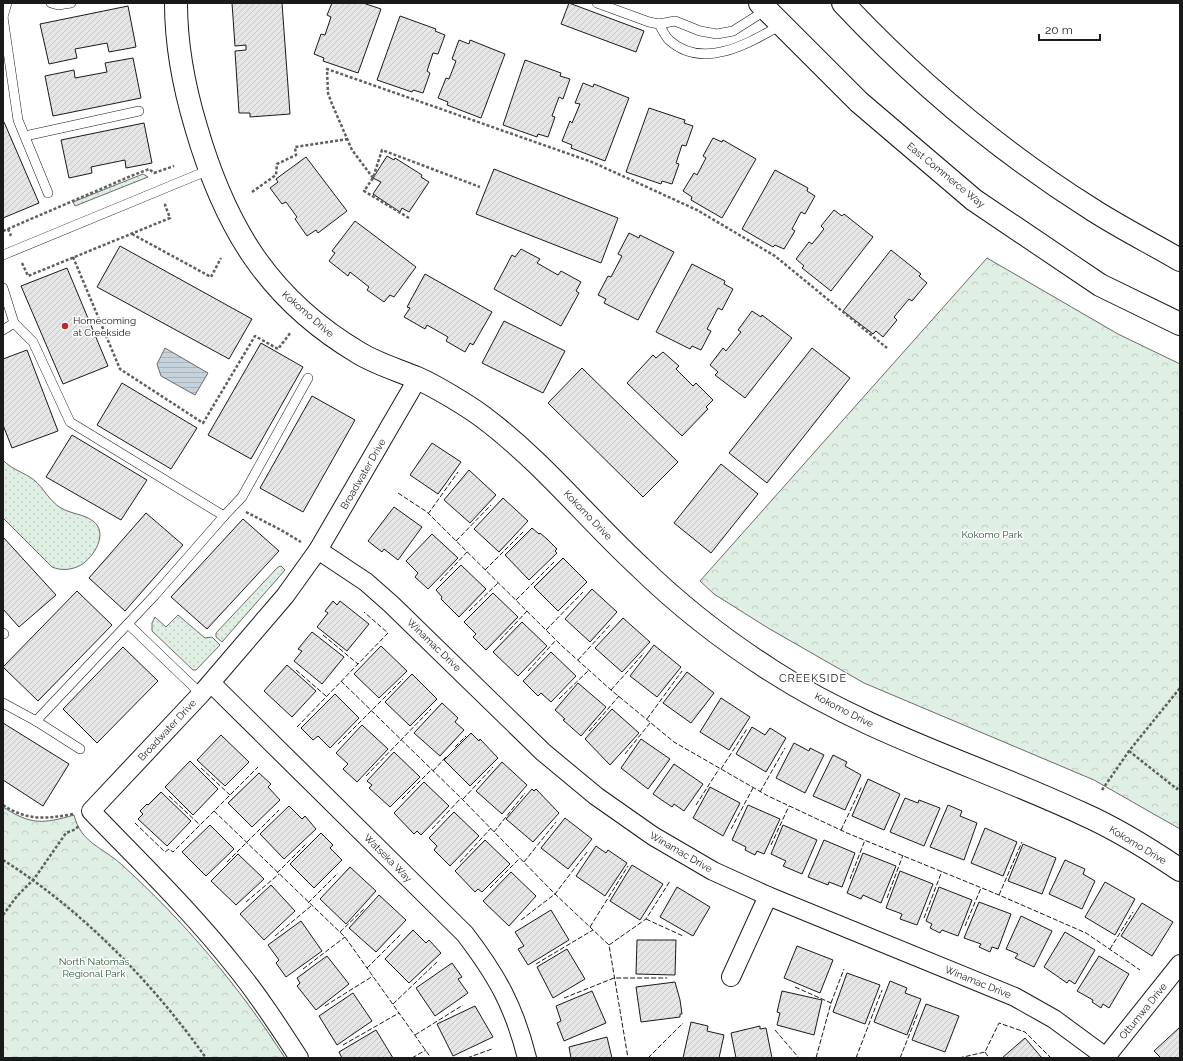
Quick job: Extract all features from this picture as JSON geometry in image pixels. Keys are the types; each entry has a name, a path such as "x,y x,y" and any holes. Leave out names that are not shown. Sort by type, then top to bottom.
{"street":[{"name":"Kokomo Drive","path":"176,3 182,65 189,103 209,170 235,229 260,267 290,301 324,330 363,355 418,378 478,414 515,442 638,566 676,601 716,632 773,671 817,697 879,728 1086,814 1126,836 1180,870"},
{"path":"843,3 933,92 1008,152 1093,210 1180,260"},
{"name":"East Commerce Way","path":"769,13 859,102 974,200 1100,285 1180,324"},
{"name":"Broadwater Drive","path":"299,1058 278,1025 236,967 189,913 91,811 206,688 285,596 311,547 418,378"},
{"name":"Winamac Drive","path":"311,547 366,582 392,604 543,752 596,796 653,836 713,871 768,896 1015,997 1054,1019 1106,1058"},
{"name":"Watseka Way","path":"206,688 465,934 489,966 508,1001 520,1029 527,1058"},
{"path":"731,977 768,896"},
{"name":"Ottumwa Drive","path":"1106,1058 1180,964"}],"lane":[{"path":"7,3 3,17 18,120 48,193"},
{"path":"51,3 58,5 71,3"},
{"path":"597,3 659,24 675,21 700,31 717,34 733,31 769,13"},
{"path":"659,24 669,40 679,46 691,52 711,54 732,49 758,38 769,13"},
{"path":"25,136 139,110"},
{"path":"3,255 209,170"},
{"path":"3,288 14,323 33,342 70,422 224,516"},
{"path":"3,330 14,323"},
{"path":"36,721 128,624 242,497 308,378"},
{"path":"128,624 206,688"},
{"path":"3,703 36,721 80,749"}],"path":[{"path":"373,178 352,150 328,93 327,69 592,162 698,210 776,256 887,348"},
{"path":"252,192 276,175 277,164 296,155 295,147 348,139"},
{"path":"409,218 364,191 373,178 382,150 480,187"},
{"path":"3,231 149,169 154,174 174,166"},
{"path":"8,229 28,276 170,218 165,205 171,202"},
{"path":"132,233 211,277 221,258"},
{"path":"73,257 120,369 203,423 254,336 278,349 291,332"},
{"path":"234,505 260,521 281,530 311,547"},
{"path":"1102,790 1129,751 1180,688"},
{"path":"1176,693 1180,696"},
{"path":"1129,751 1177,789 1180,785"},
{"path":"3,805 29,818 52,818 73,814"},
{"path":"3,915 17,896 34,879 66,833 76,829"},
{"path":"3,860 34,879 76,913 152,989 191,1036 206,1058"}],"green space":[{"path":"143,174 148,177 75,206 73,202"},
{"name":"Kokomo Park","path":"987,258 1118,334 1180,364 1180,829 1094,780 864,683 768,628 714,594 700,581"},
{"path":"3,460 10,466 34,480 57,505 65,510 82,515 93,521 98,526 100,538 95,551 81,565 70,569 59,569 52,567 3,518"},
{"path":"281,566 285,570 222,642 216,637 216,633 278,567"},
{"path":"178,615 205,638 212,637 220,645 196,670 193,670 152,631 152,623 155,617 166,627"},
{"name":"North Natomas Regional Park","path":"3,807 22,817 37,821 54,820 74,815 77,824 87,838 121,864 167,908 209,955 249,1005 285,1058 3,1058"}],"shaded area":[{"path":"165,348 208,373 195,395 161,376 157,364"}],"building":[{"path":"232,3 282,3 290,114 250,117 250,113 239,113 235,51 246,50 246,45 235,46"},
{"path":"332,3 363,3 381,9 358,73 323,61 324,58 314,54 321,34 325,35 331,17 327,15"},
{"path":"569,3 644,31 636,52 561,24"},
{"path":"128,6 136,47 109,52 107,43 75,49 77,58 49,64 40,24"},
{"path":"400,16 436,29 435,31 445,35 438,54 433,53 427,71 430,73 423,93 413,90 412,92 377,80"},
{"path":"459,40 469,44 470,40 505,54 481,118 447,105 448,102 438,98 446,78 449,79 456,61 452,59"},
{"path":"133,58 141,98 53,116 45,76 74,70 75,78 107,72 105,63"},
{"path":"525,60 561,73 560,76 570,79 563,99 559,97 552,116 555,117 548,137 538,134 537,137 503,125"},
{"path":"583,83 593,87 594,84 629,98 605,161 571,148 572,145 562,141 570,121 572,123 580,104 575,103"},
{"path":"649,108 685,120 684,123 693,126 686,146 682,145 676,163 679,164 672,184 662,181 661,184 626,172"},
{"path":"4,122 39,203 3,218 3,123"},
{"path":"144,123 152,163 126,168 125,160 91,167 92,173 69,178 61,140"},
{"path":"713,138 722,142 723,140 756,159 722,218 691,200 692,197 683,191 694,173 697,175 706,158 703,156"},
{"path":"387,156 394,160 395,158 422,175 421,177 429,182 409,212 402,208 400,212 373,194 381,182 373,178"},
{"path":"306,157 347,211 318,233 316,230 307,236 295,219 297,217 286,202 282,204 270,188 278,182 276,179"},
{"path":"494,169 618,218 601,263 476,214"},
{"path":"775,170 808,188 807,191 815,196 805,214 801,212 792,229 795,231 784,249 775,245 773,247 742,229"},
{"path":"834,210 842,216 844,214 873,237 831,291 802,268 804,266 796,259 809,242 812,244 824,229 821,226"},
{"path":"355,221 416,267 394,297 390,295 384,302 367,290 369,287 350,272 348,276 329,261 335,253 332,251"},
{"path":"629,233 639,238 640,235 674,252 638,320 604,303 606,299 598,295 608,276 611,277 622,256 618,254"},
{"path":"120,246 252,319 229,359 97,287"},
{"path":"521,249 540,259 537,263 558,275 561,271 581,282 576,291 579,293 561,326 494,289 512,255 515,257"},
{"path":"891,250 921,274 919,276 927,283 912,301 909,299 894,317 897,320 883,337 876,331 873,334 843,311"},
{"path":"692,264 725,281 724,284 733,289 722,310 718,308 707,329 711,331 701,350 692,346 690,349 656,332"},
{"name":"Homecoming at Creekside","path":"67,268 108,366 63,384 21,286"},
{"path":"425,274 492,312 473,345 470,343 465,352 446,341 448,337 427,325 425,329 404,317 410,308 407,307"},
{"path":"752,311 761,317 762,315 792,338 745,398 715,375 718,372 710,365 723,348 726,351 741,332 738,330"},
{"path":"504,321 565,351 543,393 482,363"},
{"path":"261,343 303,367 251,459 208,435"},
{"path":"812,348 850,378 767,483 729,453"},
{"path":"27,350 58,431 12,448 3,425 3,359"},
{"path":"663,352 679,366 676,369 693,386 696,383 713,400 706,407 708,409 682,436 627,383 653,355 656,358"},
{"path":"582,368 678,462 643,497 548,403"},
{"path":"122,383 197,428 171,469 97,425"},
{"path":"312,396 355,420 303,512 260,488"},
{"path":"72,435 147,480 121,520 46,477"},
{"path":"432,443 461,462 438,494 410,475"},
{"path":"721,464 758,494 711,553 674,523"},
{"path":"469,470 496,495 470,523 444,500"},
{"path":"503,498 528,521 499,552 474,529"},
{"path":"394,507 422,527 398,560 384,549 382,552 368,541"},
{"path":"146,513 183,545 125,611 89,578"},
{"path":"243,519 279,551 207,629 171,597"},
{"path":"532,528 539,534 540,533 557,549 555,551 557,553 529,580 505,555"},
{"path":"432,534 458,558 428,589 415,577 418,573 406,561"},
{"path":"3,537 56,595 19,627 3,609"},
{"path":"563,558 587,582 558,611 534,587"},
{"path":"461,565 486,589 459,617 441,599 442,597 436,590"},
{"path":"592,589 617,612 590,642 565,619"},
{"path":"77,591 112,625 38,701 3,667"},
{"path":"493,593 518,617 486,650 473,637 476,634 464,622"},
{"path":"333,601 337,605 340,601 369,624 347,651 317,627 328,613 325,611"},
{"path":"623,618 650,642 622,672 595,648"},
{"path":"522,622 547,646 518,676 493,652"},
{"path":"312,632 344,657 322,684 294,661 302,651 298,649"},
{"path":"654,645 681,667 657,697 630,676"},
{"path":"381,646 407,671 379,698 354,674"},
{"path":"123,647 158,681 97,743 63,709"},
{"path":"551,652 576,676 551,702 541,693 538,696 523,681"},
{"path":"287,665 316,691 292,717 264,691"},
{"path":"687,672 714,693 691,723 663,703"},
{"path":"412,674 437,699 410,726 385,702"},
{"path":"578,683 606,707 581,736 563,720 565,719 555,710"},
{"path":"335,694 359,718 330,748 318,736 313,740 301,728"},
{"path":"721,698 750,717 729,750 700,732"},
{"path":"442,703 458,718 455,722 464,730 440,756 414,733"},
{"path":"612,709 639,733 610,765 585,739"},
{"path":"3,723 69,764 43,806 3,780"},
{"path":"362,725 388,749 357,782 343,769 348,764 336,753"},
{"path":"752,727 765,735 770,728 786,738 766,772 736,754"},
{"path":"471,733 479,741 480,739 498,758 470,786 444,760"},
{"path":"221,735 249,762 225,786 197,760"},
{"path":"641,739 670,759 648,789 621,768"},
{"path":"794,743 809,751 810,748 824,755 805,793 776,778"},
{"path":"394,752 420,777 390,807 369,788 372,785 367,781"},
{"path":"833,755 847,762 845,766 861,775 845,810 813,796"},
{"path":"190,761 218,789 193,815 165,787"},
{"path":"502,762 527,785 502,814 476,791"},
{"path":"674,764 703,784 684,811 674,804 672,807 653,794"},
{"path":"259,773 271,784 268,787 280,800 252,827 228,803"},
{"path":"868,779 900,794 884,830 852,816"},
{"path":"424,782 449,806 421,835 417,831 414,834 394,813"},
{"path":"710,787 740,803 723,836 693,818"},
{"path":"532,789 534,791 536,789 559,813 533,842 506,819"},
{"path":"161,792 191,821 167,846 138,819 143,814 140,811"},
{"path":"905,798 918,803 919,800 940,808 924,846 890,832"},
{"path":"748,805 780,819 764,854 757,851 755,855 745,850 746,847 732,840"},
{"path":"948,805 962,811 960,816 977,823 964,860 930,847"},
{"path":"289,806 302,819 305,816 316,829 284,859 260,834"},
{"path":"454,812 479,836 450,866 434,850 437,846 429,838"},
{"path":"565,818 592,839 568,869 541,848"},
{"path":"210,825 234,849 206,876 182,852"},
{"path":"783,825 817,840 802,874 783,866 786,861 771,854"},
{"path":"985,828 1017,842 1003,876 971,863"},
{"path":"321,833 333,845 330,848 342,860 314,888 290,864"},
{"path":"485,840 510,864 482,892 478,889 475,892 455,871"},
{"path":"824,840 855,853 842,887 829,882 828,885 808,877"},
{"path":"1023,844 1056,858 1042,894 1008,881"},
{"path":"596,846 606,853 608,850 627,863 605,896 576,876"},
{"path":"863,853 896,866 881,903 863,895 861,899 847,893"},
{"path":"238,854 264,879 236,905 211,881"},
{"path":"1065,860 1085,869 1083,874 1095,881 1082,909 1049,894"},
{"path":"632,865 663,884 640,920 610,901"},
{"path":"350,867 376,891 346,924 320,899"},
{"path":"900,871 933,884 917,925 900,919 902,914 886,908"},
{"path":"511,872 536,896 509,926 483,901"},
{"path":"1105,882 1135,899 1115,935 1085,917"},
{"path":"271,885 295,911 264,940 240,914"},
{"path":"677,887 710,907 693,936 660,917"},
{"path":"939,887 972,900 958,936 942,930 940,933 930,928 932,924 926,921"},
{"path":"379,895 406,920 376,952 349,928"},
{"path":"979,902 1011,914 998,949 992,947 990,952 979,947 981,944 964,938"},
{"path":"1142,903 1173,922 1152,956 1121,936"},
{"path":"551,910 569,940 528,965 518,949 524,946 515,932"},
{"path":"1021,916 1052,931 1034,967 1015,958 1018,954 1006,949"},
{"path":"301,921 322,951 286,977 276,963 279,960 268,945"},
{"path":"413,930 426,943 429,940 441,953 409,983 385,959"},
{"path":"1065,932 1095,950 1075,984 1069,980 1067,983 1044,967"},
{"path":"637,940 676,940 675,975 636,974"},
{"path":"797,946 833,960 820,993 784,978"},
{"path":"567,949 585,979 553,998 537,967"},
{"path":"327,956 349,984 316,1010 297,986 300,983 297,978"},
{"path":"1099,956 1129,974 1109,1008 1103,1004 1101,1008 1092,1002 1093,1000 1077,991"},
{"path":"452,963 462,977 458,979 468,993 435,1016 416,988"},
{"path":"847,973 880,985 865,1024 833,1012"},
{"path":"890,981 907,988 905,993 921,999 907,1035 874,1022"},
{"path":"675,982 682,1014 680,1014 680,1017 641,1022 636,987"},
{"path":"592,991 606,1023 564,1041 557,1023 561,1021 556,1006"},
{"path":"782,991 822,1000 814,1035 777,1025 780,1013 777,1012"},
{"path":"353,993 372,1021 337,1045 319,1016"},
{"path":"926,1004 959,1016 945,1052 912,1040"},
{"path":"475,1006 493,1037 453,1056 437,1024"},
{"path":"691,1022 708,1026 707,1031 724,1035 719,1058 683,1058"},
{"path":"760,1026 760,1029 766,1028 772,1058 736,1058 731,1033"},
{"path":"1180,1027 1180,1058 1161,1058 1154,1051"},
{"path":"376,1030 393,1058 342,1058 339,1052"},
{"path":"607,1037 612,1058 571,1058 569,1047"},
{"path":"1025,1038 1042,1058 1002,1058"}],"fence":[{"path":"428,514 458,472"},
{"path":"398,493 427,512 562,646 611,690 674,742 768,796 847,833 999,895 1086,933 1140,970"},
{"path":"456,541 491,505"},
{"path":"485,570 524,531"},
{"path":"440,581 467,552"},
{"path":"516,600 554,562"},
{"path":"469,611 498,583"},
{"path":"546,630 583,592"},
{"path":"500,640 527,611"},
{"path":"297,727 388,633 364,612"},
{"path":"578,660 610,625"},
{"path":"323,635 358,664"},
{"path":"528,671 556,640"},
{"path":"611,690 644,653"},
{"path":"296,670 326,696"},
{"path":"559,699 589,670"},
{"path":"647,719 682,671"},
{"path":"338,744 403,679"},
{"path":"341,681 461,798 555,894 609,945 628,1058"},
{"path":"589,731 619,696"},
{"path":"366,776 431,709"},
{"path":"625,754 650,723"},
{"path":"721,769 747,729"},
{"path":"455,747 466,736"},
{"path":"760,792 785,748"},
{"path":"433,771 446,757"},
{"path":"135,823 165,852 169,849 173,852 258,767"},
{"path":"463,799 493,767"},
{"path":"201,768 230,795"},
{"path":"402,799 432,769"},
{"path":"696,805 719,769"},
{"path":"841,830 862,786"},
{"path":"731,829 753,788"},
{"path":"494,832 525,793"},
{"path":"169,796 200,825"},
{"path":"432,829 461,798"},
{"path":"771,845 789,806"},
{"path":"227,862 279,810"},
{"path":"214,811 345,937 431,1058"},
{"path":"524,862 556,822"},
{"path":"460,862 491,828"},
{"path":"850,879 865,840"},
{"path":"999,895 1022,842"},
{"path":"277,873 307,843"},
{"path":"521,920 555,894 587,852"},
{"path":"887,898 903,855"},
{"path":"490,888 520,858"},
{"path":"590,927 628,866"},
{"path":"924,918 942,871"},
{"path":"308,903 338,873"},
{"path":"246,902 279,874"},
{"path":"609,945 646,919 670,881"},
{"path":"965,926 981,888"},
{"path":"275,936 311,906"},
{"path":"340,932 365,908"},
{"path":"1110,949 1133,912"},
{"path":"646,919 683,936"},
{"path":"536,964 593,930"},
{"path":"367,968 401,934"},
{"path":"303,969 345,937"},
{"path":"393,1004 438,961"},
{"path":"831,1003 844,969"},
{"path":"325,1006 373,976"},
{"path":"564,998 614,978 667,978"},
{"path":"795,987 831,1003 816,1058"},
{"path":"856,1058 882,990"},
{"path":"415,1035 463,1005"},
{"path":"343,1045 399,1013"},
{"path":"900,1058 918,1013"},
{"path":"648,1058 683,1023"},
{"path":"959,1058 985,1052 999,1023 1025,1032 1051,1058"},
{"path":"775,1030 799,1058"},
{"path":"467,1058 492,1049"},
{"path":"412,1058 426,1050"},
{"path":"985,1052 989,1058"}],"place":[{"name":"Homecoming at Creekside","path":"65,326"}],"district":[{"name":"CREEKSIDE","path":"813,678"}]}
